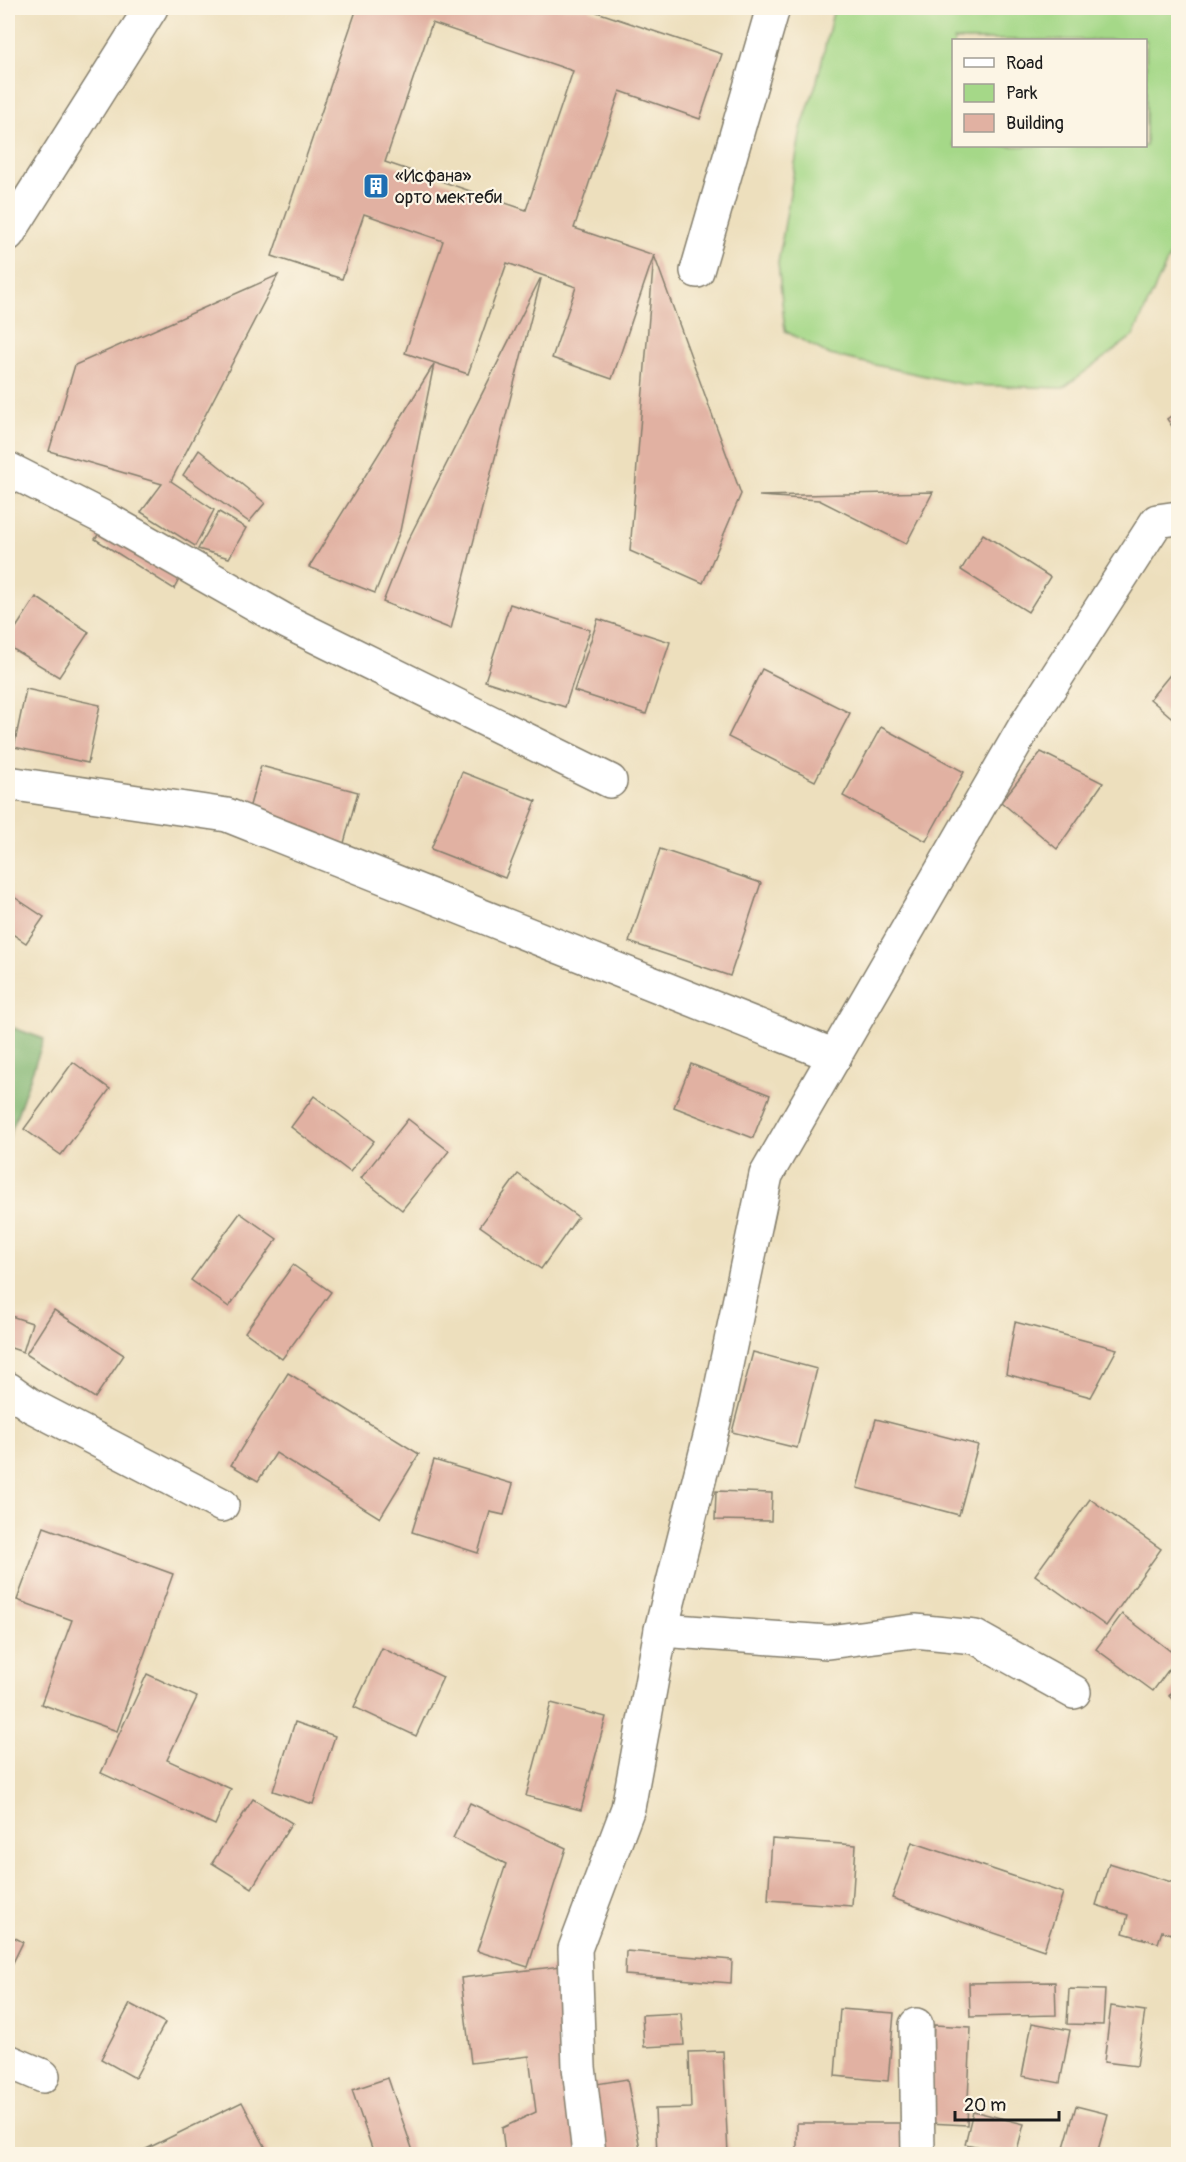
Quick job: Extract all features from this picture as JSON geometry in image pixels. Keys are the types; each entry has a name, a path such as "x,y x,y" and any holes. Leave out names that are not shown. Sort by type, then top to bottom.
{"street":[{"path":"8,234 151,8"},
{"path":"697,271 773,8"},
{"path":"8,469 108,520 287,621 609,781"},
{"path":"589,2154 579,2067 575,1949 628,1808 661,1630 715,1417 766,1175 1031,717 1157,521 1179,518"},
{"path":"8,783 227,814 835,1056"},
{"path":"8,1389 32,1406 222,1505"},
{"path":"661,1630 828,1642 915,1631 975,1637 1074,1692"},
{"path":"915,2025 918,2154"},
{"path":"8,2061 43,2076"}],"green space":[{"path":"834,8 1178,8 1178,226 1172,251 1133,336 1063,388 966,385 830,355 785,331 778,263 801,129 817,81"},
{"path":"8,1026 44,1039 8,1140"}],"building":[{"name":"«Исфана» орто мектеби","path":"357,8 585,8 722,54 700,119 620,91 574,228 654,255 612,379 552,358 576,287 507,263 468,374 405,353 443,241 364,214 342,279 272,256","holes":["432,23 573,71 526,210 385,162"]},
{"path":"654,255 741,494 703,583 630,551"},
{"path":"278,275 171,481 214,510 195,546 141,512 162,484 49,451 75,365"},
{"path":"540,279 451,629 383,602 406,544"},
{"path":"434,364 400,531 375,593 309,567"},
{"path":"1178,411 1178,435 1167,419"},
{"path":"199,450 265,503 249,522 183,475"},
{"path":"933,492 906,544 819,500 759,496"},
{"path":"219,512 246,528 229,558 198,549"},
{"path":"108,520 185,568 174,589 95,539"},
{"path":"983,534 1050,577 1028,612 961,570"},
{"path":"36,597 89,632 59,677 8,646 8,640"},
{"path":"510,604 590,630 565,707 485,681"},
{"path":"598,619 670,642 646,714 574,691"},
{"path":"1178,665 1178,721 1177,722 1150,699"},
{"path":"762,669 850,713 815,781 728,737"},
{"path":"26,689 100,705 88,763 14,747"},
{"path":"881,727 964,772 926,841 843,796"},
{"path":"1041,752 1103,783 1057,849 1001,802"},
{"path":"261,766 358,792 344,843 247,816"},
{"path":"462,772 536,801 505,878 431,849"},
{"path":"660,849 761,883 730,976 629,942"},
{"path":"8,893 44,917 26,943 8,931"},
{"path":"73,1062 110,1089 61,1155 24,1129"},
{"path":"691,1064 770,1095 753,1138 674,1107"},
{"path":"314,1096 374,1141 350,1172 291,1127"},
{"path":"408,1119 449,1151 402,1210 361,1178"},
{"path":"518,1174 578,1217 541,1269 480,1226"},
{"path":"240,1213 277,1239 229,1307 191,1280"},
{"path":"293,1265 331,1292 282,1359 245,1332"},
{"path":"54,1310 124,1355 95,1398 26,1354"},
{"path":"8,1315 32,1323 23,1352 8,1347"},
{"path":"1015,1322 1117,1349 1091,1397 1006,1374"},
{"path":"753,1352 817,1369 797,1448 732,1432"},
{"path":"288,1373 419,1454 380,1518 276,1453 258,1481 231,1465"},
{"path":"876,1419 978,1445 959,1515 857,1488"},
{"path":"434,1460 513,1484 504,1515 490,1512 478,1553 412,1532"},
{"path":"716,1491 772,1493 771,1521 715,1520"},
{"path":"1090,1499 1161,1549 1106,1626 1035,1575"},
{"path":"44,1527 173,1574 117,1731 41,1704 72,1620 17,1600"},
{"path":"1122,1614 1178,1657 1153,1691 1096,1649"},
{"path":"382,1648 443,1677 416,1736 354,1707"},
{"path":"147,1674 197,1697 167,1760 231,1789 215,1825 101,1773"},
{"path":"1178,1684 1178,1705 1169,1696"},
{"path":"551,1703 606,1717 581,1810 526,1796"},
{"path":"295,1722 335,1736 313,1804 273,1791"},
{"path":"253,1799 292,1823 252,1888 212,1863"},
{"path":"470,1803 566,1848 528,1967 477,1951 506,1864 453,1838"},
{"path":"772,1839 856,1845 852,1906 768,1900"},
{"path":"912,1842 1063,1893 1044,1950 892,1898"},
{"path":"1109,1863 1178,1884 1178,1936 1162,1931 1158,1943 1123,1933 1128,1915 1096,1905"},
{"path":"8,1934 23,1942 8,1973"},
{"path":"626,1951 732,1960 731,1983 625,1975"},
{"path":"561,1966 583,2154 505,2154 502,2128 536,2112 529,2056 471,2063 461,1978"},
{"path":"1055,1982 1056,2015 970,2017 969,1983"},
{"path":"1069,1989 1105,1990 1103,2025 1067,2024"},
{"path":"130,2004 165,2023 135,2078 101,2059"},
{"path":"1111,2006 1145,2011 1137,2066 1104,2062"},
{"path":"840,2009 894,2013 888,2081 835,2076"},
{"path":"681,2013 684,2045 644,2047 642,2015"},
{"path":"1032,2023 1070,2030 1060,2083 1022,2076"},
{"path":"934,2025 971,2027 967,2125 929,2123"},
{"path":"723,2051 728,2154 657,2154 655,2109 691,2108 689,2052"},
{"path":"388,2078 414,2154 374,2154 352,2090"},
{"path":"627,2079 641,2154 596,2154 584,2086"},
{"path":"242,2102 268,2152 262,2154 136,2154"},
{"path":"1076,2106 1108,2114 1097,2154 1062,2154"},
{"path":"973,2111 1024,2124 1016,2154 965,2144"},
{"path":"797,2123 905,2123 905,2154 797,2154"}],"place":[{"name":"«Исфана» орто мектеби","path":"376,186"}]}
